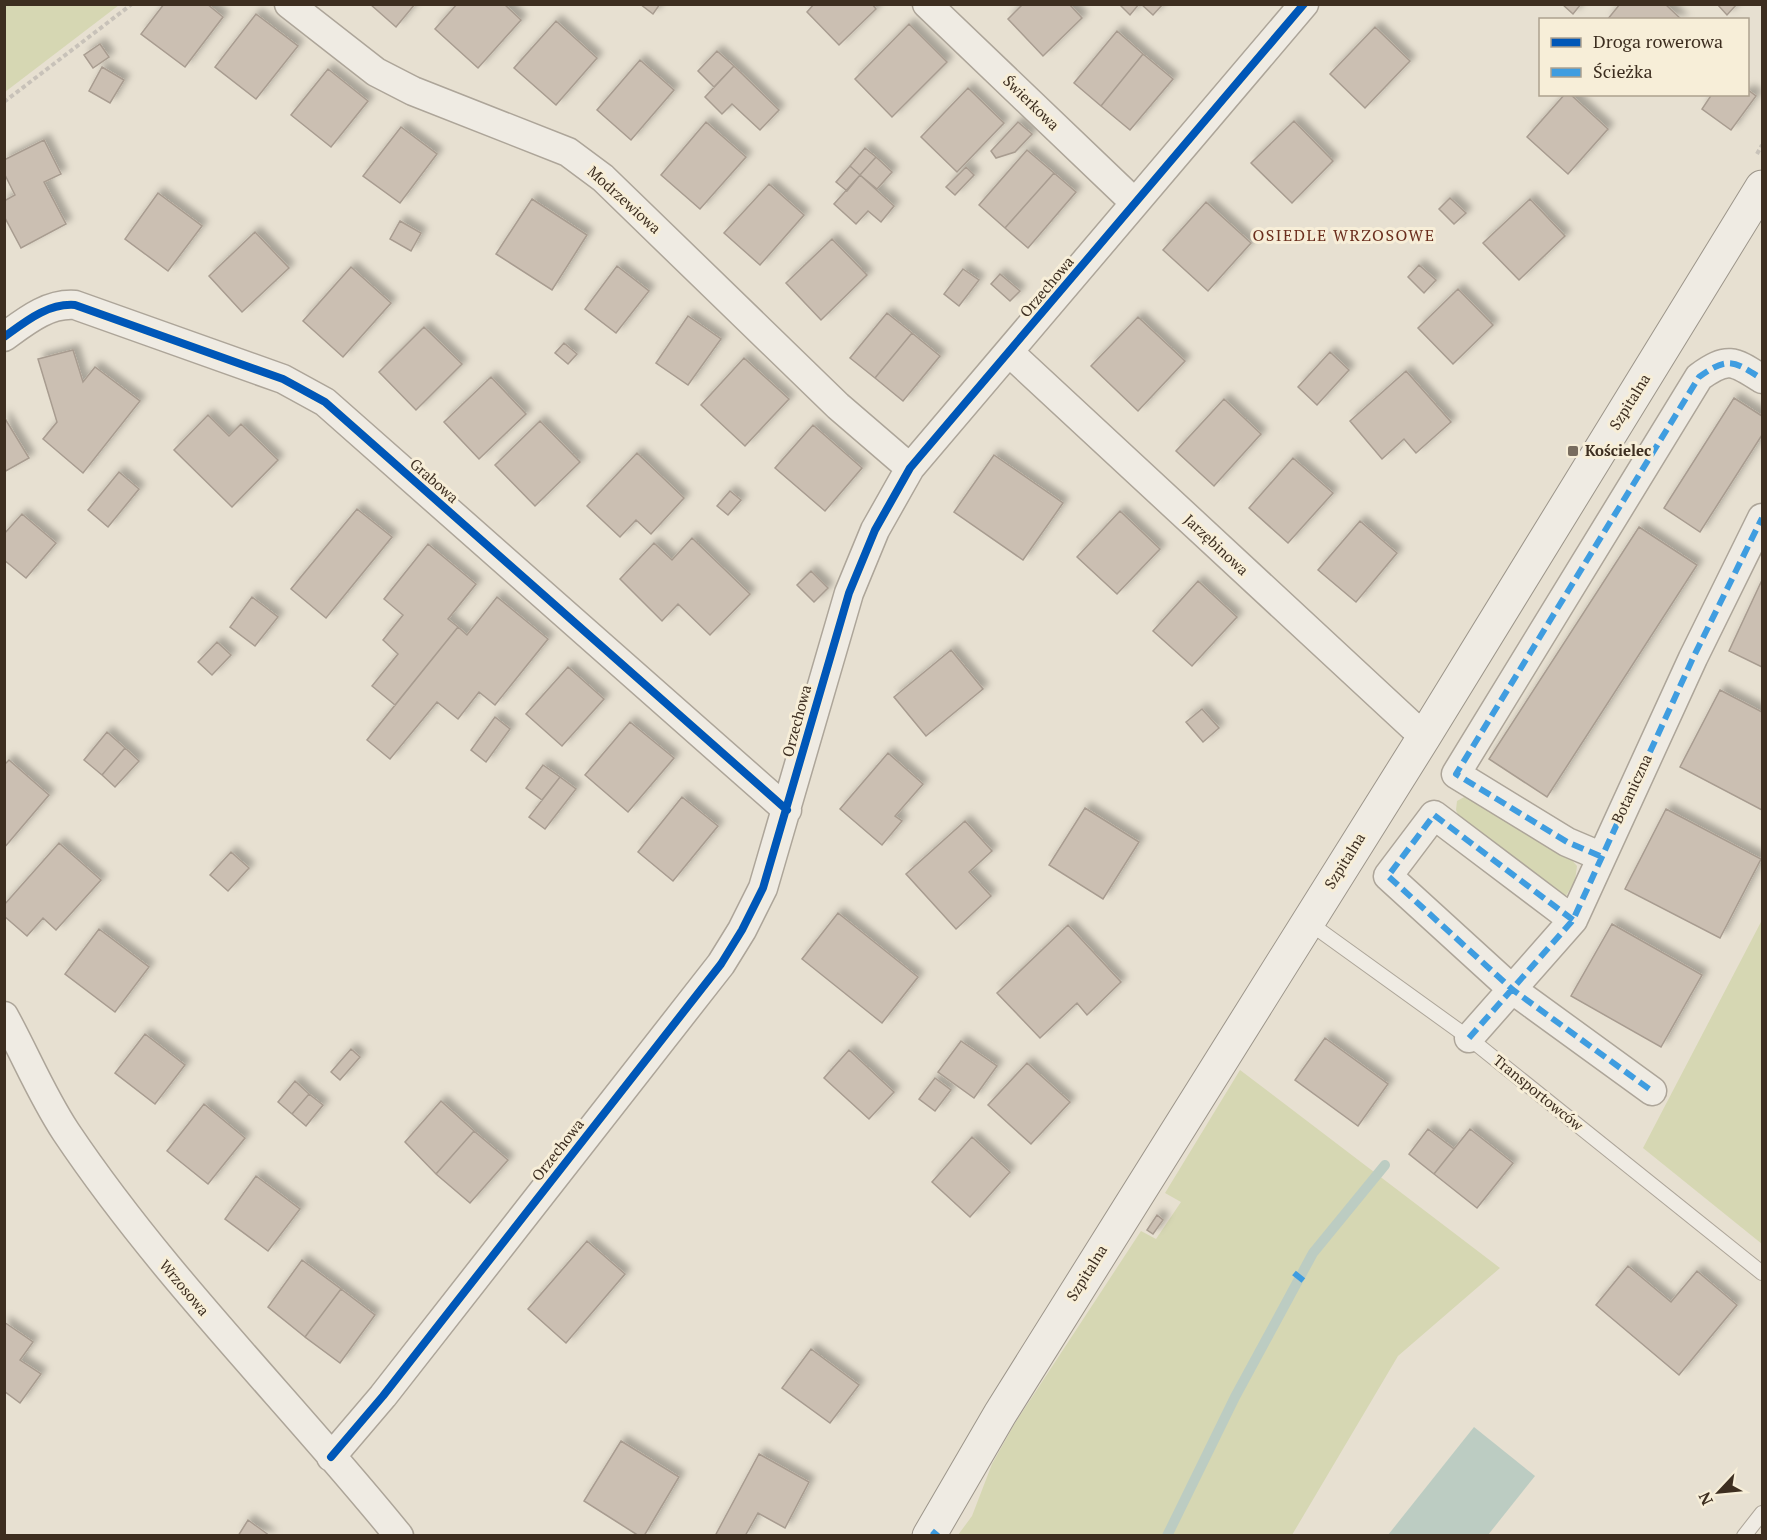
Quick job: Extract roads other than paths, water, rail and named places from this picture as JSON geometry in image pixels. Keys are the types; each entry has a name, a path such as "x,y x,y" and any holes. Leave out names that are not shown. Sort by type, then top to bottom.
{"main road":[{"name":"Szpitalna","path":"929,1536 1000,1414 1424,737 1762,187"}],"street":[{"name":"Modrzewiowa","path":"289,4 376,72 413,91 568,152 603,178 838,406 910,468"},
{"name":"Świerkowa","path":"927,4 1134,202"},
{"name":"Orzechowa","path":"331,1457 383,1396 721,964 742,930 763,888 787,810 827,661 849,593 875,530 910,468 1304,4"},
{"name":"Grabowa","path":"4,337 42,311 61,304 75,305 283,379 325,402 787,810"},
{"name":"Jarzębinowa","path":"1010,353 1424,737"},
{"path":"1600,856 1567,842 1456,774 1699,377 1718,363 1738,364 1762,380"},
{"name":"Botaniczna","path":"1469,1038 1572,920 1600,856 1762,518"},
{"path":"1572,920 1434,815 1388,876 1513,990 1652,1091"},
{"name":"Wrzosowa","path":"4,1016 65,1130 124,1214 181,1286 399,1536"}],"lane":[{"name":"Transportowców","path":"1308,922 1469,1038 1762,1273"},
{"path":"1744,1536 1762,1513"}],"waterway":[{"path":"1167,1536 1235,1397 1313,1253 1385,1165"}],"place":[{"name":"Kościelec","path":"1573,451"}],"district":[{"name":"OSIEDLE WRZOSOWE","path":"1344,235"}]}
